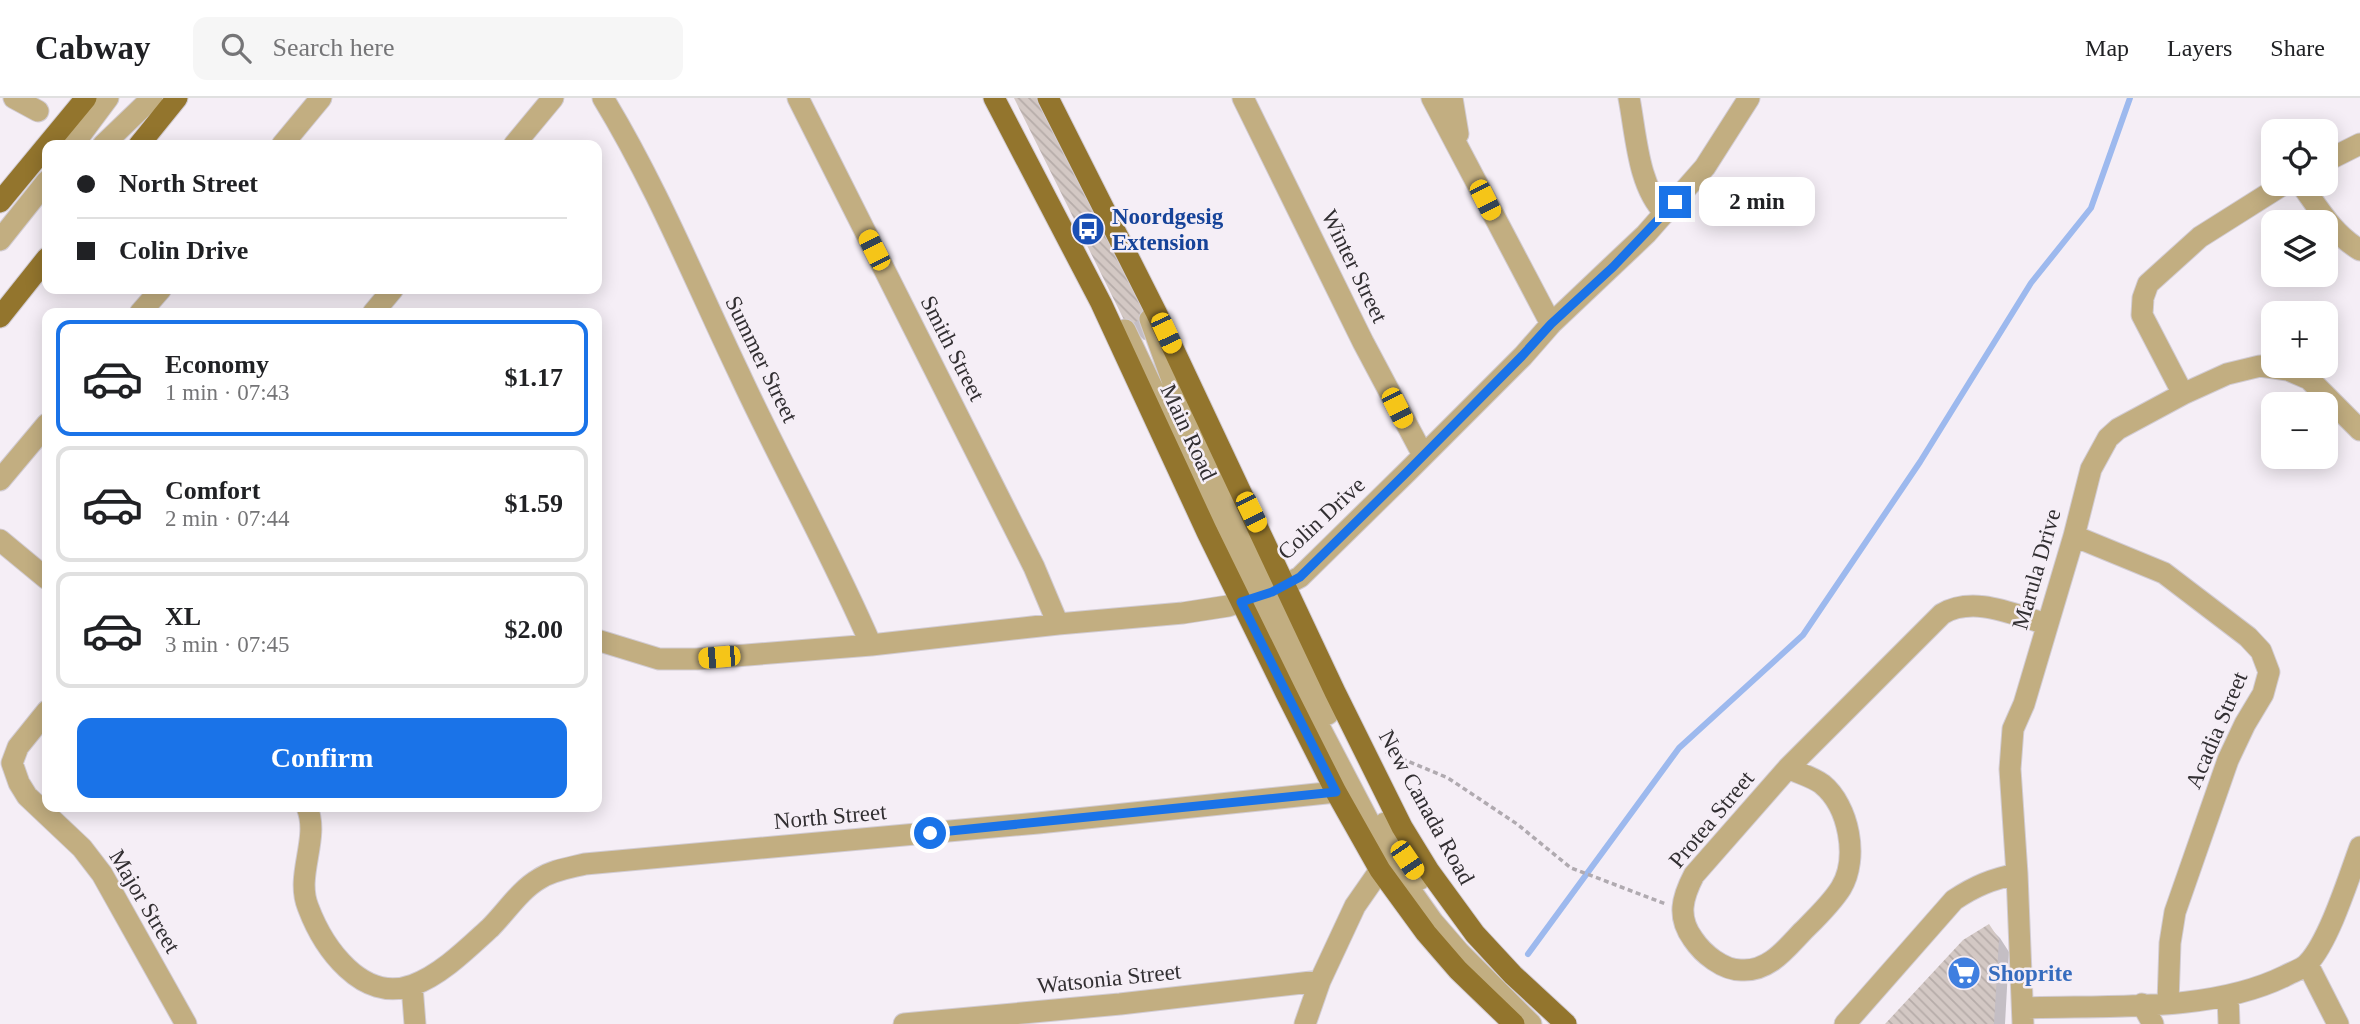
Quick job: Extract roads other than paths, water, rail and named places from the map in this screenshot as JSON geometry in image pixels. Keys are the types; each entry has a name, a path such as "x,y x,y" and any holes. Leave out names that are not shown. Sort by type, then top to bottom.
{"main road":[{"path":"51,140 86,98"},
{"path":"143,140 177,98"},
{"name":"Main Road","path":"994,98 1101,303 1263,594"},
{"name":"Main Road","path":"1048,98 1156,312 1263,594"},
{"path":"0,202 42,151"},
{"path":"0,317 42,264"},
{"path":"1263,594 1336,792 1380,870 1426,933 1514,1024"},
{"name":"New Canada Road","path":"1263,594 1358,740 1402,827 1429,872 1456,911 1558,1023"}],"street":[{"path":"14,98 38,111"},
{"path":"78,140 108,98"},
{"path":"108,140 152,98"},
{"path":"286,140 321,98"},
{"path":"517,140 553,98"},
{"name":"Summer Street","path":"603,98 659,202 740,376 849,594 871,645"},
{"name":"Smith Street","path":"798,98 1034,567 1058,624"},
{"name":"Main Road","path":"1005,98 1263,594"},
{"name":"Main Road","path":"1041,98 1148,314 1184,413 1263,594"},
{"name":"Winter Street","path":"1243,98 1363,342 1423,455"},
{"path":"1432,98 1551,324"},
{"path":"1452,98 1461,152"},
{"path":"1629,98 1644,178 1657,205 1665,213"},
{"name":"Colin Drive","path":"602,642 659,659 871,645 1193,612 1263,594 1300,577 1665,213 1705,167 1749,98"},
{"path":"2338,155 2360,144"},
{"path":"0,240 42,187"},
{"path":"2183,394 2142,315 2143,298 2148,285 2200,237 2265,196"},
{"path":"2310,196 2342,239 2360,250"},
{"path":"0,257 42,206"},
{"path":"144,308 157,294"},
{"path":"377,308 389,294"},
{"name":"Marula Drive","path":"2308,965 2256,989 2228,996 2023,1016 2010,746 2074,536 2091,469 2108,438 2118,429 2183,394 2244,369 2260,366 2288,370 2309,379 2360,430"},
{"path":"0,480 42,430"},
{"name":"Acadia Street","path":"2074,536 2164,573 2248,638 2261,651 2269,672 2263,694 2228,760 2175,912 2170,943 2168,1003"},
{"path":"0,540 42,575"},
{"path":"1263,594 1389,860 1433,922 1531,1024"},
{"name":"New Canada Road","path":"1263,594 1372,800 1407,860 1462,935 1494,970 1558,1023"},
{"name":"Protea Street","path":"1788,768 1822,784 1841,812 1849,839 1848,870 1841,887 1818,916 1778,958 1754,969 1739,971 1727,967 1700,949 1687,931 1681,909 1684,894 1694,875 1788,768 1942,614 1952,608 1967,605 1985,607 2047,624"},
{"name":"Major Street","path":"42,717 18,747 12,764 27,796 42,810"},
{"name":"North Street","path":"411,986 451,961 538,880 557,871 585,864 1336,792"},
{"name":"Major Street","path":"44,812 82,848 102,874 186,1024"},
{"path":"308,812 312,827 305,878 306,903 317,930 339,961 358,977 378,987 411,986 415,1024"},
{"path":"2338,1024 2308,965 2331,922 2360,847"},
{"path":"1305,1024 1320,981 1354,906 1380,870"},
{"path":"1845,1024 1954,900 1975,886 2017,874"},
{"name":"Watsonia Street","path":"904,1024 1116,1014 1320,981"},
{"path":"2228,996 2229,1024"},
{"path":"2142,1004 2153,1024"}],"waterway":[{"path":"1528,954 1679,748 1803,635 1920,462 2031,283 2091,208 2130,98"}],"place":[{"name":"Noordgesig Extension","path":"1088,229"},
{"name":"Shoprite","path":"1964,973"}]}
